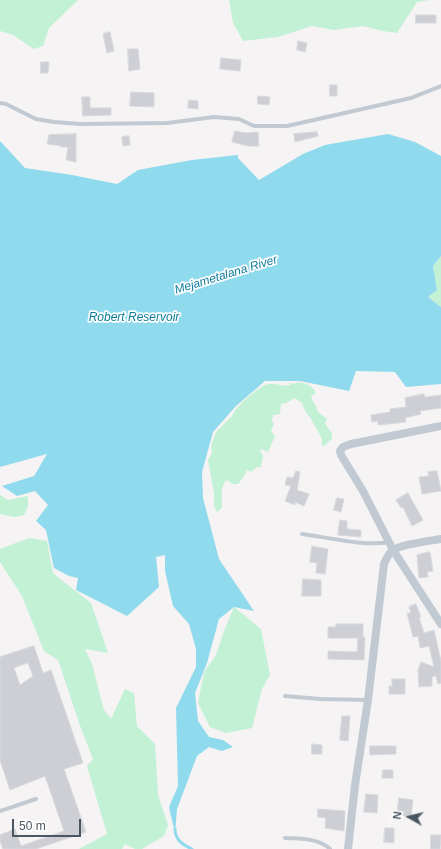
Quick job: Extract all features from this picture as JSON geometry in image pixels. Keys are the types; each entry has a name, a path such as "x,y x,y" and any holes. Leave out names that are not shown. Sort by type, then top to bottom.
{"street":[{"path":"441,426 351,444 343,447 340,451 363,491 393,550 441,624"},
{"path":"348,849 384,564 388,555 393,550 410,544 441,539"}],"lane":[{"path":"0,103 13,107 36,119 54,122 80,124 167,123 214,117 239,119 254,126 287,126 410,98 441,86"},
{"path":"302,534 367,543 380,544 389,542"},
{"path":"285,696 320,699 368,700"},
{"path":"0,810 36,799"},
{"path":"285,838 307,840 324,844 330,849"}],"green space":[{"path":"0,0 78,0 49,28 43,46 34,49 13,35 0,31"},
{"path":"229,0 429,0 417,2 397,33 363,26 334,30 312,26 278,37 243,41 233,23"},
{"path":"441,256 441,307 428,297 437,290 433,266"},
{"path":"298,382 309,385 315,391 316,393 311,396 317,411 327,419 325,423 332,434 332,439 324,446 322,445 322,439 310,417 306,413 302,403 295,398 281,404 280,414 273,415 272,421 274,424 271,431 275,436 268,452 261,449 260,450 263,456 261,467 257,467 251,472 246,470 245,475 238,484 233,484 227,480 225,481 222,489 222,508 217,512 214,506 214,493 208,460 212,453 211,446 216,432 231,417 233,417 232,415 244,401 260,388 268,384 290,385 291,383 294,384"},
{"path":"0,495 8,500 28,496 28,507 24,515 15,517 0,514"},
{"path":"29,538 47,541 53,573 91,603 108,653 85,649 92,664 104,710 111,719 125,689 134,693 137,726 155,744 158,795 168,825 164,836 142,849 135,849 125,844 122,849 79,849 107,834 87,766 93,759 58,660 44,651 22,596 0,562 0,549"},
{"path":"234,607 261,629 270,675 262,689 252,728 226,733 210,727 198,703 204,672 216,655"}],"water":[{"name":"Robert Reservoir","path":"388,134 415,142 441,156 441,256 433,266 437,290 428,297 441,307 441,384 406,387 395,372 356,371 349,391 300,381 265,381 236,406 213,432 202,472 203,498 219,559 254,611 234,607 219,619 207,663 195,693 198,721 209,737 223,740 233,747 222,751 209,747 197,756 177,809 175,833 169,807 178,786 176,708 196,667 196,649 189,624 173,606 165,571 165,555 156,557 159,587 127,616 76,590 78,578 69,576 54,568 46,530 36,521 48,505 35,491 17,496 2,486 34,476 47,454 0,467 0,142 25,168 117,184 138,170 192,160 238,155 238,158 259,180 303,154 325,145"}],"building":[{"path":"416,15 436,15 436,23 416,23"},
{"path":"110,32 114,51 107,53 103,34"},
{"path":"298,41 307,43 305,52 297,50"},
{"path":"128,49 138,49 140,69 129,71"},
{"path":"221,58 241,60 240,71 220,69"},
{"path":"41,62 49,62 48,73 41,73"},
{"path":"330,85 337,85 337,96 330,96"},
{"path":"131,92 154,93 154,107 130,106"},
{"path":"258,96 270,97 269,105 258,104"},
{"path":"82,97 90,97 90,108 111,108 111,115 83,116"},
{"path":"189,100 198,101 198,109 188,108"},
{"path":"235,131 245,133 258,132 259,146 248,146 232,142"},
{"path":"317,132 318,136 295,142 294,134"},
{"path":"76,134 76,162 66,160 68,147 47,144 49,135"},
{"path":"129,136 130,145 123,146 122,137"},
{"path":"424,394 425,397 441,395 441,408 420,411 421,414 405,418 406,422 378,425 378,421 372,422 371,415 390,412 390,409 406,407 405,398"},
{"path":"296,471 300,472 297,490 309,494 304,506 295,502 295,505 285,501 291,486 285,485 287,477 293,478"},
{"path":"437,471 441,491 422,494 419,477 429,476 428,472"},
{"path":"408,493 423,520 412,526 403,507 401,508 396,500"},
{"path":"337,498 344,499 341,512 334,510"},
{"path":"340,520 347,521 347,529 361,530 361,537 338,535"},
{"path":"312,546 328,549 325,574 316,573 317,563 310,562"},
{"path":"430,552 433,571 427,572 428,577 419,578 417,555"},
{"path":"303,579 321,580 321,596 302,596"},
{"path":"416,604 421,617 419,617 424,633 434,630 441,661 441,683 438,684 436,676 432,677 432,686 419,687 418,670 421,662 434,667 429,646 420,648 418,636 413,637 407,613 411,613 409,607"},
{"path":"336,624 363,624 363,637 365,637 364,660 328,659 328,651 357,652 358,638 328,638 328,627 336,627"},
{"path":"34,646 43,673 51,670 83,763 64,769 86,832 36,849 3,849 0,841 0,835 15,829 21,846 64,831 45,776 10,790 0,760 0,657","holes":["28,663 33,676 20,685 14,668"]},
{"path":"392,679 405,679 405,694 389,694 389,686 392,686"},
{"path":"342,716 350,716 348,741 340,740"},
{"path":"312,744 322,745 322,754 312,754"},
{"path":"370,746 396,746 396,754 370,755"},
{"path":"383,770 393,770 393,778 382,778"},
{"path":"366,794 378,795 377,813 364,812"},
{"path":"399,798 413,800 411,816 397,815"},
{"path":"318,809 345,811 344,831 325,828 326,818 318,817"},
{"path":"385,828 394,828 394,843 384,842"},
{"path":"431,835 441,835 440,849 431,849"}],"waterway":[{"path":"175,829 176,836 180,842 192,849"}],"water label":[{"name":"Mejametalana River","path":"226,275"}]}
